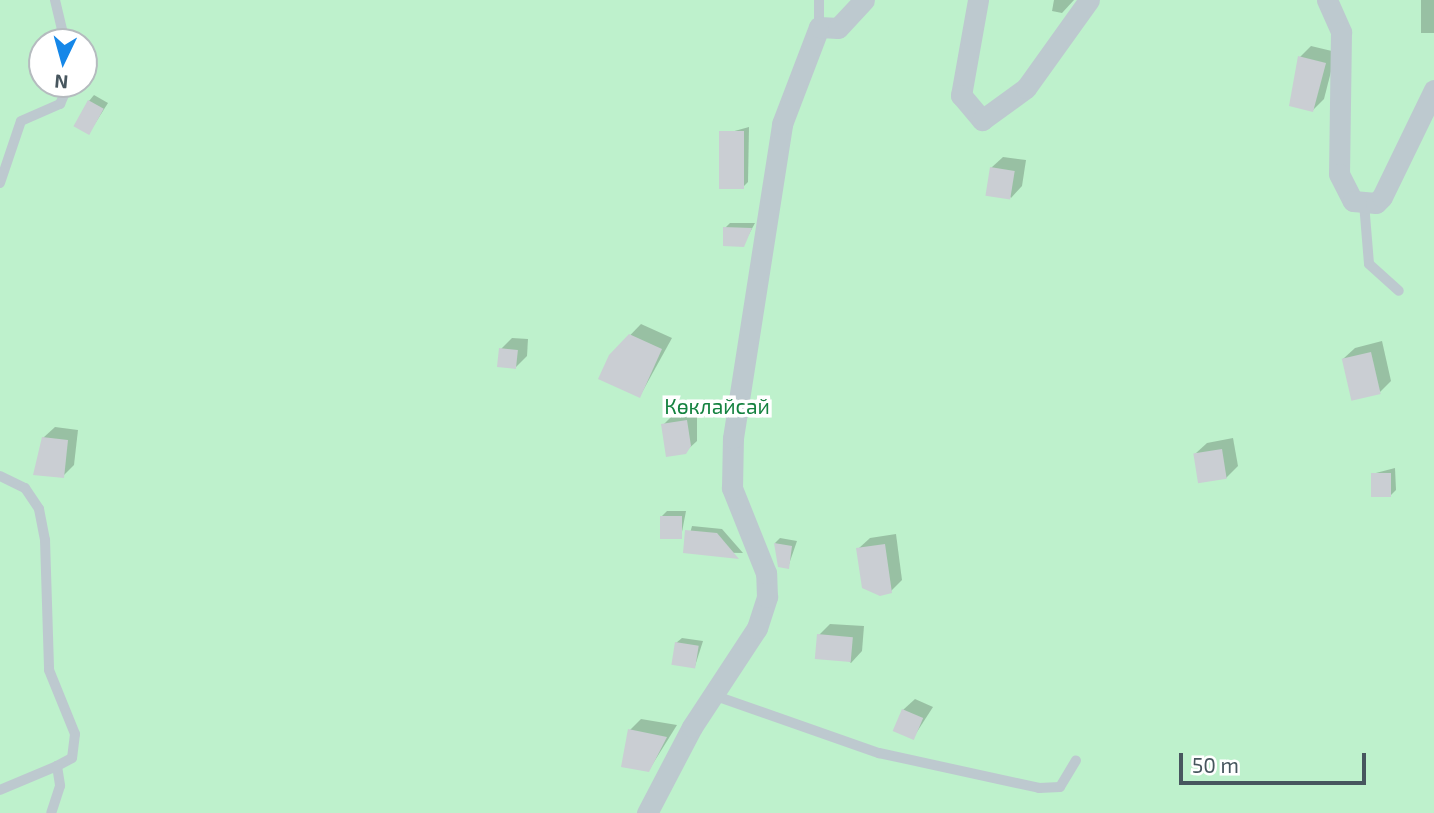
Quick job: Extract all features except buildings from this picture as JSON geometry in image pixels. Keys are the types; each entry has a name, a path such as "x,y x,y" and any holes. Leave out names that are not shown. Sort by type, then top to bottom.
{"street":[{"path":"647,813 713,695 757,628 767,597 766,573 732,488 733,439 782,124 819,27 838,28 864,0"},
{"path":"978,0 961,95 982,120 1026,88 1088,0"},
{"path":"1327,0 1341,32 1339,174 1348,196 1364,203 1382,197 1434,90"}],"lane":[{"path":"55,0 62,28"},
{"path":"819,0 819,27"},
{"path":"0,183 21,121 60,104 63,98"},
{"path":"1364,203 1368,264 1399,291"},
{"path":"0,476 25,488 39,509 45,540 49,670 75,734 72,758 0,790"},
{"path":"713,695 879,753 1039,788 1060,787 1076,760"},
{"path":"51,813 60,786 57,766"}],"green space":[{"name":"Көклайсай","path":"0,0 1434,0 1434,813 0,813"}]}
